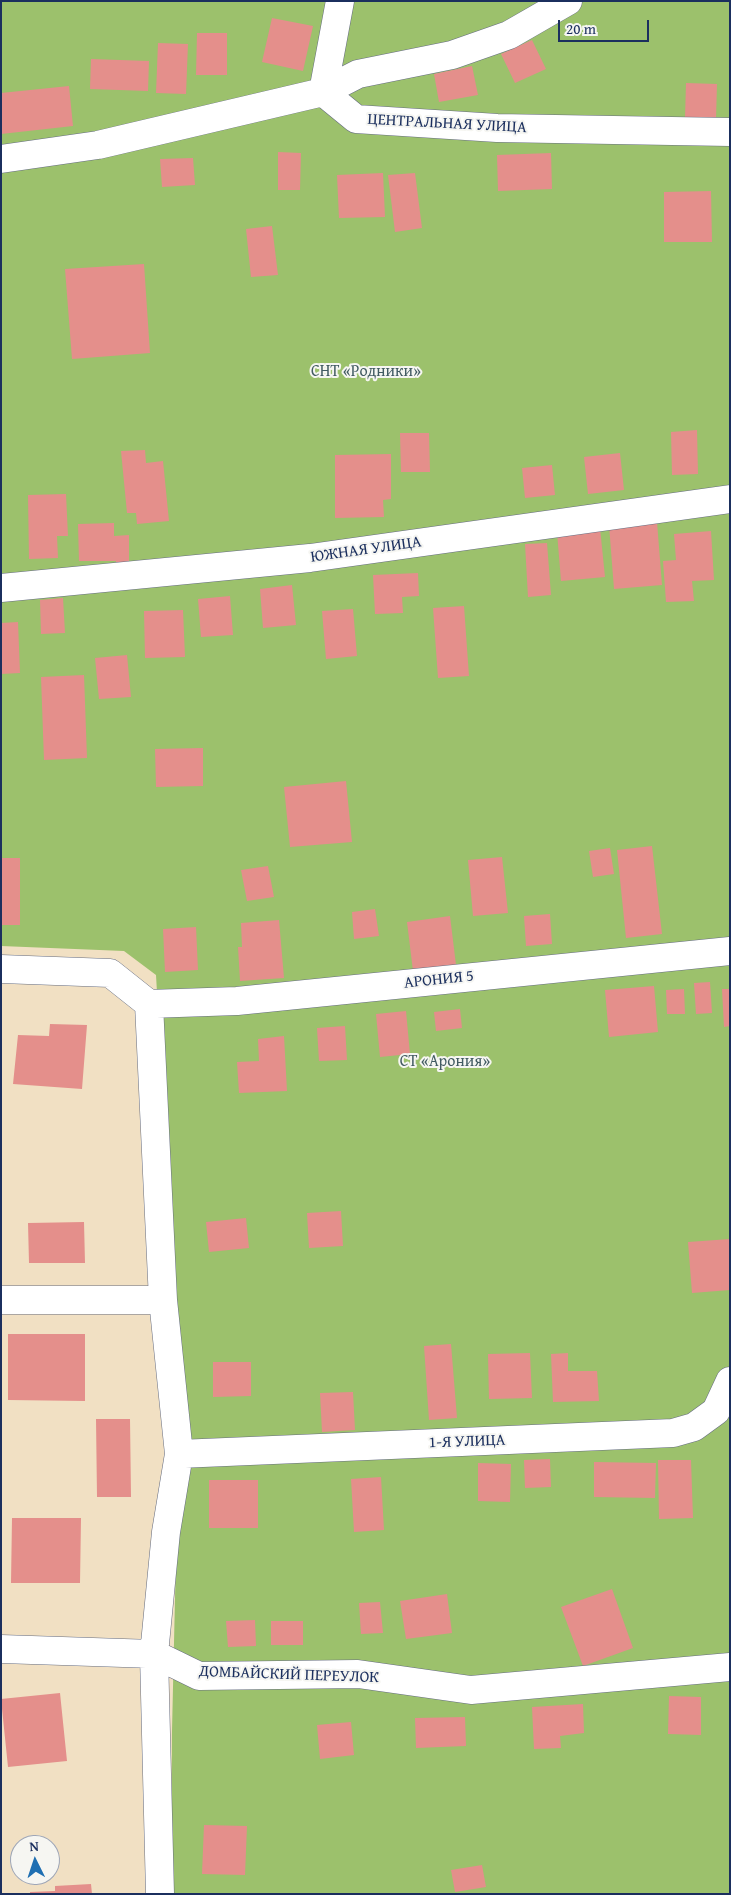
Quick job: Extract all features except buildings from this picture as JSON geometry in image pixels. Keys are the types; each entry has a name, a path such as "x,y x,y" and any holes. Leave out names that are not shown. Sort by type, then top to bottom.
{"street":[{"path":"323,92 340,1"},
{"path":"1,159 98,145 323,92 358,74 452,55 509,35 568,1"},
{"name":"ЦЕНТРАЛЬНАЯ УЛИЦА","path":"323,92 356,119 497,128 730,132"},
{"name":"ЮЖНАЯ УЛИЦА","path":"1,588 310,558 730,498"},
{"name":"АРОНИЯ 5","path":"149,1004 237,1001 730,951"},
{"path":"1,969 110,973 149,1004 163,1300 179,1454 166,1532 154,1654 160,1894"},
{"path":"1,1300 163,1300"},
{"name":"1-Я УЛИЦА","path":"179,1454 673,1433 694,1427 716,1411 730,1381"},
{"name":"ДОМБАЙСКИЙ ПЕРЕУЛОК","path":"1,1649 154,1654 199,1676 358,1674 471,1690 730,1667"}],"green space":[{"path":"1,1 730,1 730,1894 171,1894 172,1731 177,1510 175,1305 156,975 124,951 1,946"}],"park label":[{"name":"СНТ «Родники»","path":"366,372"},
{"name":"СТ «Арония»","path":"445,1062"}]}
